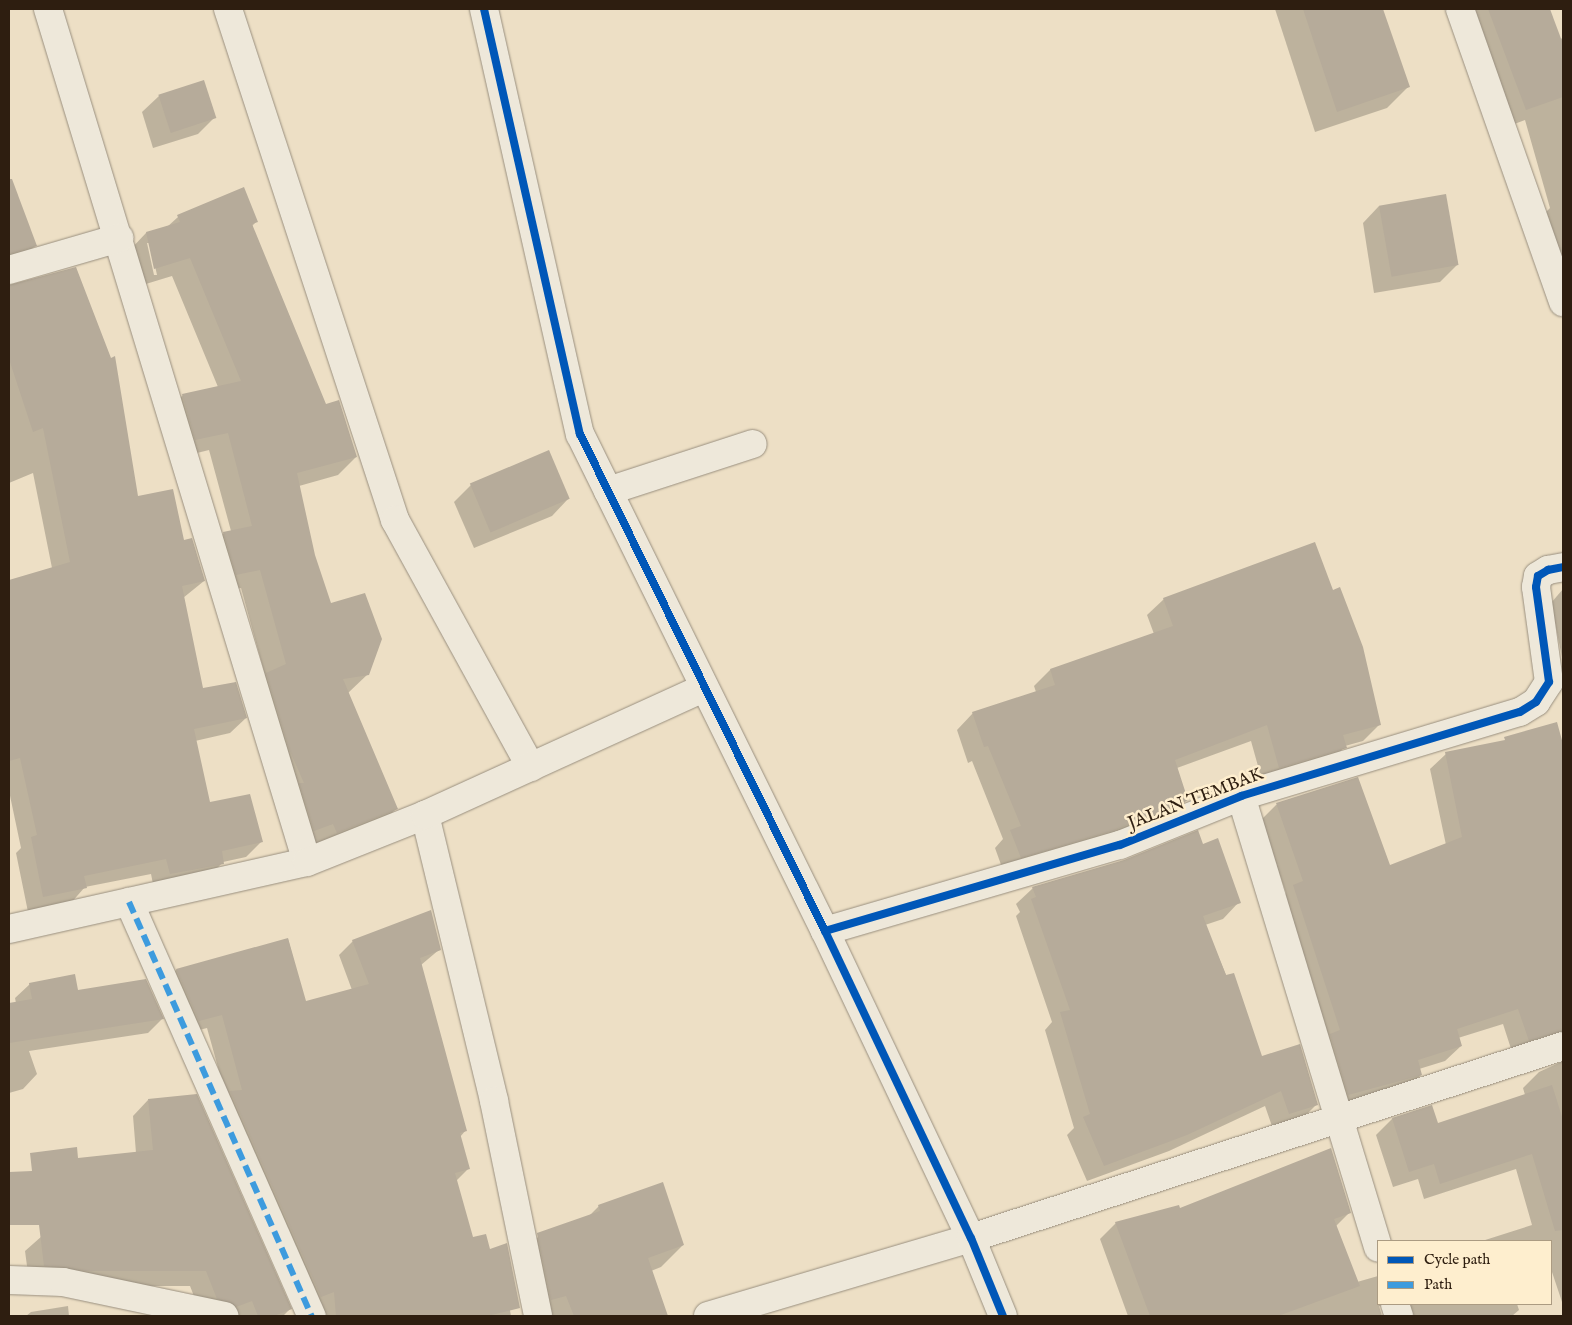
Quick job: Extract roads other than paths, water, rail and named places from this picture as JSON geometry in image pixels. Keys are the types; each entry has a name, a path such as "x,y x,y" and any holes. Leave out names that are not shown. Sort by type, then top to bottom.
{"street":[{"path":"48,9 307,862"},
{"path":"228,9 395,520 531,767"},
{"path":"484,9 580,434 825,931 971,1238 1003,1316"},
{"path":"1460,9 1563,302"},
{"path":"9,270 119,238"},
{"path":"608,491 753,444"},
{"name":"JALAN TEMBAK","path":"825,931 1120,845 1241,796 1520,712 1536,702 1549,682 1536,587 1551,572"},
{"path":"9,929 307,862 425,815 704,688"},
{"path":"1241,796 1377,1245"},
{"path":"425,815 494,1101 538,1316"},
{"path":"129,902 312,1316"},
{"path":"708,1316 971,1238 1563,1046"},
{"path":"9,1280 63,1282 224,1316"}]}
